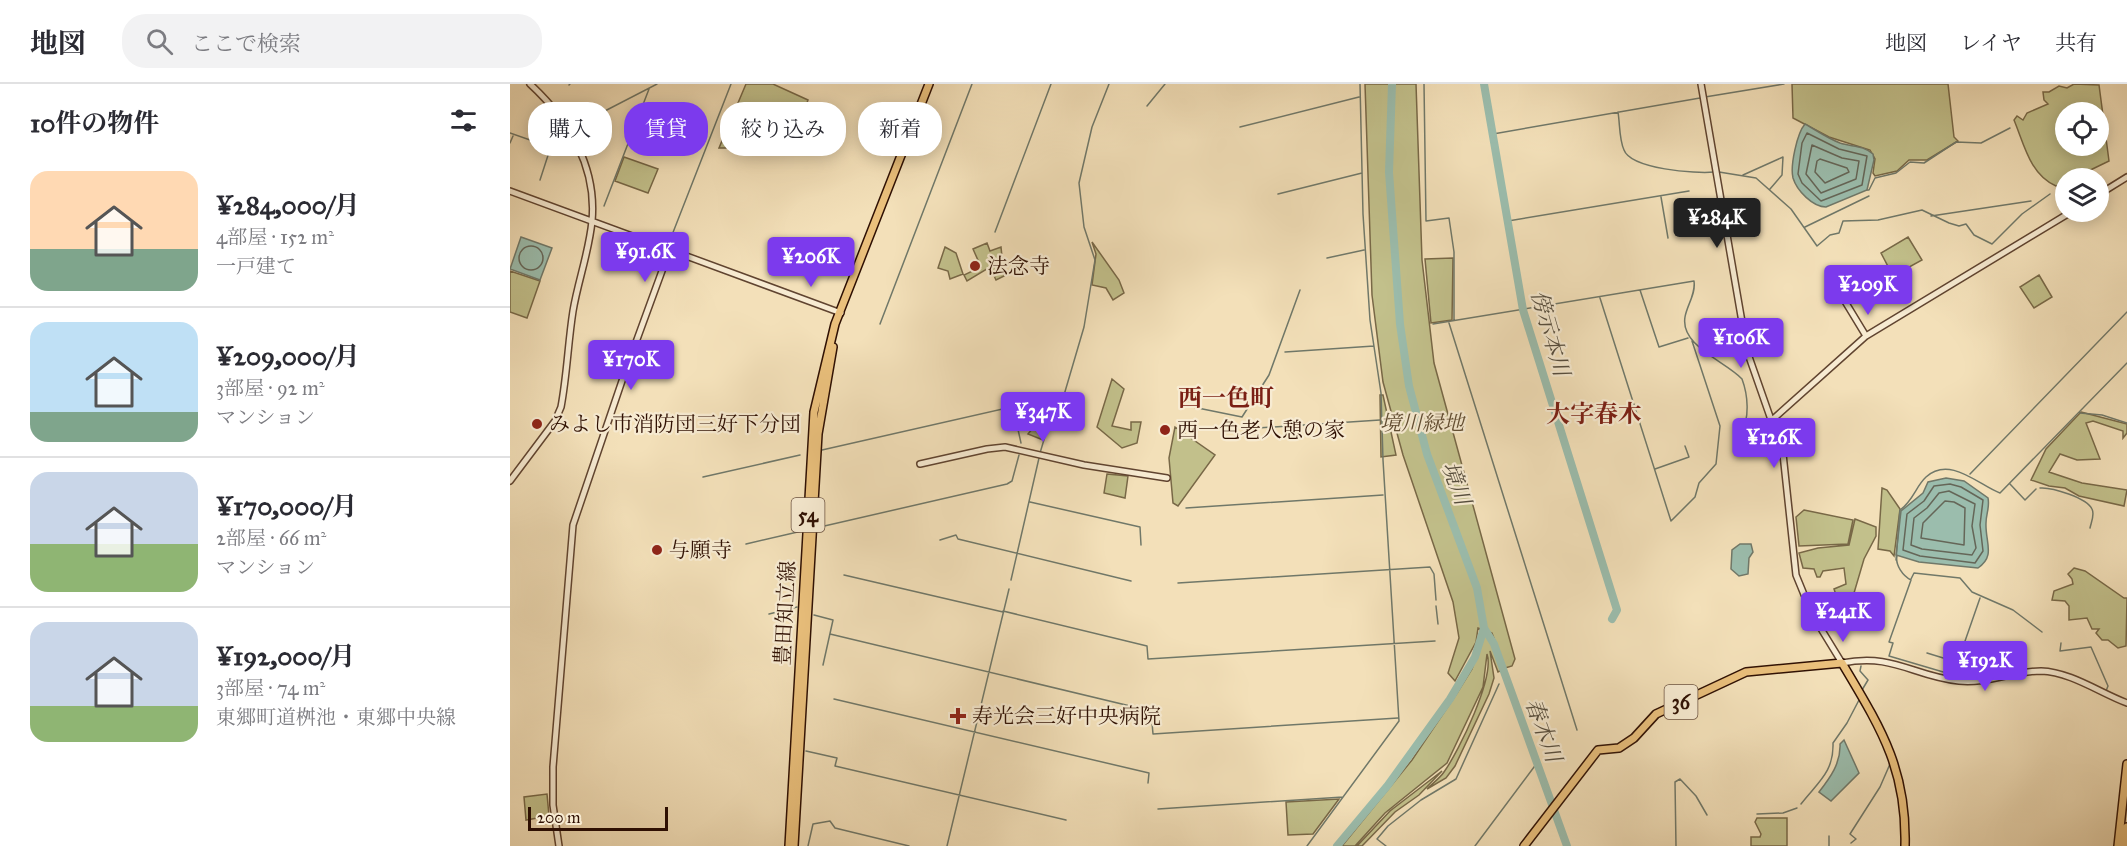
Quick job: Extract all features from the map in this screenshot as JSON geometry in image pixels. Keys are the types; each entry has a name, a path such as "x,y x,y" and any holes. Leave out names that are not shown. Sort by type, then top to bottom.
{"main road":[{"name":"豊田知立線","path":"789,846 814,412 824,365 841,313 929,84"},
{"name":"豊田知立線","path":"794,846 818,434 825,381 841,313"},
{"name":"36","path":"1524,846 1598,750 1608,751 1626,745 1656,714 1664,709 1746,672 1842,663"},
{"path":"1842,663 1879,724 1894,760 1901,788 1905,846"},
{"path":"2118,846 2127,764"},
{"path":"2125,846 2127,827"}],"street":[{"path":"510,481 555,421 561,407 573,312 592,221 587,171 580,150 554,106 531,84"},
{"path":"1701,84 1747,351 1772,420 1788,476 1792,552 1796,575 1812,614 1842,663 1863,660 1886,661 1964,682 2028,672 2050,672 2127,703"},
{"path":"2109,188 2127,177"},
{"path":"510,191 841,313"},
{"path":"1772,420 1866,336 2055,222"},
{"path":"560,846 553,805 553,767 573,525 670,249"},
{"path":"1832,280 1866,336"},
{"path":"921,464 1005,447 1083,465 1167,478"}],"green space":[{"path":"746,84 773,84 808,100 807,102 738,102"},
{"name":"境川緑地","path":"1365,84 1416,84 1422,260 1434,363 1515,659 1512,666 1505,668 1492,633 1478,628 1476,642 1455,681 1448,673 1459,638 1453,602 1403,455 1383,382 1372,295"},
{"path":"1792,84 1948,84 1954,137 1958,141 1927,160 1909,160 1897,171 1875,176 1873,173 1875,159 1870,150 1829,137 1793,118"},
{"path":"2074,84 2099,85 2101,102 2055,102 2055,156 2108,156 2109,161 2095,168 2055,168 2055,185 2047,181 2034,167 2014,120 2017,116 2023,120 2027,113 2048,104 2044,100 2043,92 2049,92 2059,86 2067,88"},
{"path":"624,157 658,169 648,193 615,181"},
{"path":"1908,237 1922,260 1893,276 1881,253"},
{"path":"1092,242 1119,280 1124,293 1113,300 1106,288 1092,285 1096,254"},
{"path":"987,243 990,251 1001,247 1004,276 996,280 990,267 967,281 964,275 981,267 973,249"},
{"path":"945,247 956,253 963,274 950,279 948,271 938,268"},
{"path":"1453,258 1452,320 1431,323 1425,259"},
{"path":"510,271 540,281 527,318 510,312"},
{"path":"2039,275 2052,297 2034,308 2020,287"},
{"path":"1112,379 1124,389 1112,426 1131,430 1131,422 1141,422 1137,443 1122,448 1097,427"},
{"path":"1380,395 1383,395 1396,455 1381,457"},
{"path":"1049,409 1055,413 1043,440 1028,434"},
{"path":"2081,412 2127,424 2127,433 2123,438 2123,431 2093,421 2086,423 2100,459 2077,460 2060,454 2049,472 2082,483 2127,490 2124,506 2079,496 2065,488 2031,480 2046,449"},
{"path":"1175,427 1215,455 1178,506 1173,503 1169,458"},
{"path":"1107,474 1128,476 1125,498 1104,493"},
{"path":"1882,488 1887,490 1900,509 1894,556 1890,551 1878,549"},
{"path":"1804,510 1853,520 1848,544 1799,546 1796,517"},
{"path":"1855,519 1876,527 1876,536 1864,559 1849,610 1840,607 1834,589 1846,584 1844,568 1823,571 1820,577 1817,577 1814,569 1803,568 1799,553 1818,548 1849,545"},
{"path":"2074,568 2085,571 2127,598 2126,646 2118,648 2108,640 2102,640 2096,633 2099,629 2092,629 2087,618 2069,620 2069,606 2065,601 2052,600 2054,591 2073,584 2068,574"},
{"path":"1488,634 1502,670 1498,672 1490,651 1494,678 1489,694 1455,766 1446,778 1427,789 1444,772 1474,714 1486,679 1487,654 1483,687 1447,763 1385,813 1355,846 1342,846 1412,760 1472,669 1484,635"},
{"path":"1442,771 1419,795 1395,812 1362,846 1357,846 1390,811"},
{"path":"547,794 549,816 526,820 524,797"},
{"path":"1339,799 1313,834 1288,835 1286,802"},
{"path":"1757,818 1787,818 1787,846 1751,846 1751,837 1760,837 1761,834 1755,822"}],"water":[{"path":"1805,124 1835,141 1873,154 1874,160 1867,190 1826,207 1816,204 1802,193 1793,178 1792,166 1797,142"},
{"path":"521,237 552,248 540,280 510,269"},
{"path":"1946,478 1964,481 1988,498 1986,530 1988,553 1987,559 1978,568 1919,562 1896,555 1901,511 1923,493 1928,482"},
{"path":"1740,544 1751,544 1753,552 1749,558 1748,574 1739,576 1731,569 1732,550"},
{"path":"1844,740 1859,773 1831,801 1819,792 1834,770 1839,758 1840,744"}],"waterway":[{"path":"612,107 657,84"},
{"path":"672,235 731,84"},
{"path":"880,324 972,84"},
{"path":"995,232 1051,84"},
{"path":"822,450 1064,395 1084,327 1095,260 1084,227 1079,183 1092,127 1109,84"},
{"path":"1147,106 1165,84"},
{"path":"1307,846 1399,721 1381,393 1370,320 1363,214 1360,84"},
{"name":"境川","path":"1337,846 1388,785 1450,699 1475,657 1484,628 1477,588 1427,454 1409,386 1400,324 1389,172 1392,84"},
{"path":"1424,84 1426,221 1449,218 1454,252 1454,320"},
{"name":"傍示本川","path":"1484,84 1523,310 1617,610 1612,619"},
{"path":"1705,97 1784,84"},
{"path":"604,206 649,89"},
{"path":"1240,127 1359,97"},
{"path":"1493,134 1700,98"},
{"path":"1618,112 1624,150 1638,162 1665,169 1714,172"},
{"path":"1867,190 1875,178 1896,173 1910,162 1924,163 1956,142 1981,143 2010,128"},
{"path":"510,133 528,139"},
{"path":"510,143 513,136"},
{"path":"540,180 548,156"},
{"path":"1743,175 1783,157 1782,175 1770,189"},
{"path":"1719,172 1756,178 1791,209 1817,246 1830,235 1839,233 1843,221 1878,220 1922,210 1949,223 1959,226 1966,224 1974,235 1992,244 2022,214 2050,194"},
{"path":"1278,194 1362,173"},
{"path":"1508,221 1689,191"},
{"path":"1805,227 1869,196"},
{"path":"1661,197 1668,238"},
{"path":"1931,216 2031,201"},
{"path":"1327,258 1364,250"},
{"path":"1433,324 1694,281 1694,290 1685,317 1685,327 1696,345 1742,379 1747,406 1746,420 1741,433"},
{"path":"1183,405 1242,417 1269,375 1300,290"},
{"path":"1640,290 1659,347 1688,338"},
{"path":"1600,298 1671,521 1695,497 1699,483 1716,464 1720,426 1692,341"},
{"path":"1970,474 2127,312"},
{"path":"1449,323 1577,730"},
{"path":"1285,352 1374,346"},
{"path":"1896,560 1900,510 1926,477 1935,471 1945,469 1955,471 2000,493 2127,363"},
{"path":"1040,453 1046,433 1064,395"},
{"path":"1013,407 1021,443"},
{"path":"2080,413 2102,415 2127,423"},
{"path":"1243,429 1380,420"},
{"path":"1655,469 1689,457 1685,446"},
{"path":"703,477 800,455"},
{"path":"820,527 1007,484 1012,481 1019,455"},
{"path":"1011,580 1039,458"},
{"path":"2010,484 2025,500 2036,489"},
{"path":"2040,488 2069,494 2089,505 2093,514 2090,528"},
{"path":"1186,508 1383,495"},
{"path":"1030,502 1140,527 1141,545"},
{"path":"746,544 802,531"},
{"path":"940,540 956,535 958,539 1131,581"},
{"path":"1897,556 1900,570 1911,580 1889,642 1893,643 1889,656 1950,674"},
{"path":"1178,583 1430,567 1434,574 1436,600"},
{"path":"1911,579 1914,573 1960,578 1972,592 2013,610 2042,632"},
{"path":"844,575 1003,612"},
{"path":"947,846 1009,589"},
{"path":"1964,644 1980,598"},
{"path":"1436,606 1438,624"},
{"path":"769,614 797,607"},
{"path":"1003,611 1147,646 1148,659 1435,641"},
{"path":"814,615 833,620 823,665"},
{"name":"春木川","path":"1484,628 1494,644 1567,846"},
{"path":"830,634 1151,711 1153,734 1398,718"},
{"path":"2061,643 2060,651 2091,647 2108,686 2106,691"},
{"path":"1927,653 1953,661 1958,648 1964,644 2002,659 2022,656"},
{"path":"1861,666 1860,671 1868,680 1862,690"},
{"path":"1386,846 1377,839 1388,826 1421,800 1456,779 1499,684"},
{"path":"834,699 1149,773 1148,783"},
{"path":"1801,804 1828,769 1833,753 1833,743 1859,700"},
{"path":"806,751 837,758 835,766 1066,820"},
{"path":"1475,846 1537,763"},
{"path":"1851,843 1856,839 1850,834 1880,787 1890,764"},
{"path":"1676,846 1675,782 1680,779 1696,796 1707,815"},
{"path":"1158,809 1343,797"},
{"path":"1757,814 1783,813 1797,808"},
{"path":"808,846 813,824 830,821 835,828 909,846"},
{"path":"1829,836 1829,846"}],"place":[{"name":"法念寺","path":"975,266"},
{"name":"みよし市消防団三好下分団","path":"537,424"},
{"name":"西一色老人憩の家","path":"1165,430"},
{"name":"与願寺","path":"657,550"},
{"name":"寿光会三好中央病院","path":"958,716"}],"district":[{"name":"西一色町","path":"1226,398"},
{"name":"大字春木","path":"1594,414"}]}
